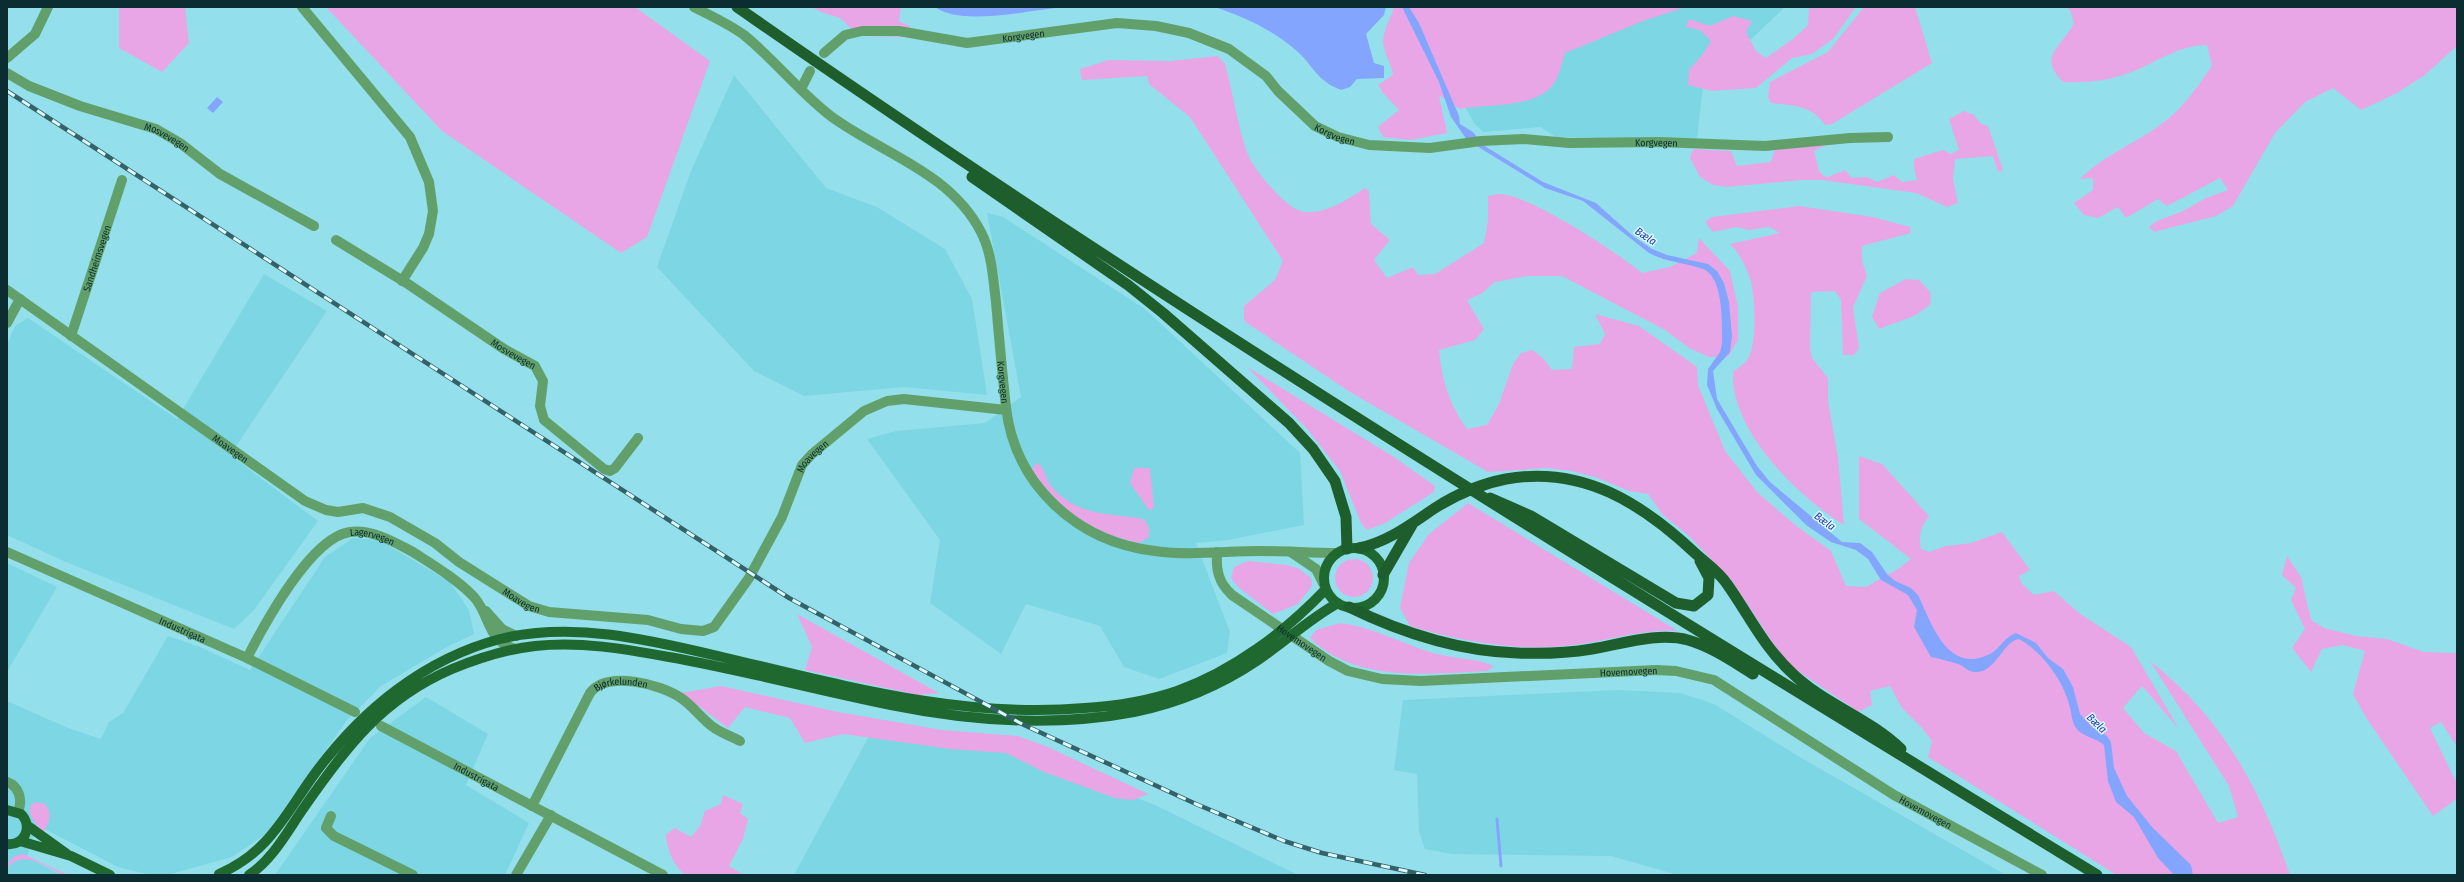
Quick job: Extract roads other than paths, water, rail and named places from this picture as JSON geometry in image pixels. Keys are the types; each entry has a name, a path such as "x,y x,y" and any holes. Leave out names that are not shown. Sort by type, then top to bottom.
{"highway":[{"path":"737,7 949,154 1204,322 1481,498 2097,875"},
{"path":"949,154 959,166 979,183 1128,285 1163,313 1289,423 1314,449 1335,481 1346,517 1342,551"},
{"path":"1359,548 1374,545 1414,523 1435,508 1468,490 1508,479 1553,476 1595,486 1630,502 1661,522 1696,553 1727,584 1762,640 1792,674 1849,714 1887,736 1916,764"},
{"path":"1481,498 1507,504 1531,516 1628,576 1683,605 1700,604 1708,595 1710,590 1709,578 1696,553"},
{"path":"1383,575 1414,523"},
{"path":"1349,607 1376,620 1431,640 1487,651 1517,653 1568,652 1658,638 1687,640 1718,653 2000,823 2029,833"}],"main road":[{"path":"217,875 248,860 265,844 314,775 397,688 440,663 493,641 516,636 557,632 590,632 620,636 926,702 986,709 1034,711 1110,706 1165,695 1217,673 1264,642 1294,619 1325,587 1326,567 1342,551 1359,548 1369,552 1378,560 1383,575 1380,592 1372,602 1361,607 1349,607 1338,603 1325,587"},
{"path":"380,707 451,669 486,656 516,649 557,644 613,647 695,661 925,711 985,718 1034,720 1110,715 1167,704 1222,681 1272,650 1302,626 1338,603"},
{"path":"249,875 273,852 352,734"},
{"path":"7,810 18,811 24,817 28,826 71,856 110,875"},
{"path":"8,846 20,841 26,834 28,826"},
{"path":"20,841 71,856"}],"street":[{"path":"7,58 35,34 48,7"},
{"path":"302,7 410,137 429,182 433,211 429,234 423,248 402,281"},
{"name":"Korgvegen","path":"694,7 743,34 834,118 920,169 953,193 977,224 983,236 992,266 1006,410 1015,439 1033,482 1060,511 1106,538 1127,546 1170,552 1342,551"},
{"name":"Korgvegen","path":"824,53 845,35 862,31 899,31 967,43 1117,23 1156,26 1189,33 1229,49 1266,76 1278,91 1315,126 1338,137 1369,145 1412,148 1482,141 1523,139 1569,143 1659,142 1744,146 1888,137"},
{"path":"801,89 810,71"},
{"name":"Mosvevegen","path":"7,73 28,86 80,106 156,129 180,143 220,174 314,226"},
{"name":"Sandheimsvegen","path":"71,336 122,180"},
{"name":"Mosvevegen","path":"336,240 402,281 484,336 535,366 543,382 540,406 544,420 604,469 610,471 615,468 638,438"},
{"name":"Moavegen","path":"7,290 305,501 326,510 338,512 364,508 390,517 435,543 459,562 530,606 549,612 648,620 676,627 703,631 714,627 749,578 782,517 802,465 812,454 864,411 887,401 904,400 1006,410"},
{"path":"7,323 20,299"},
{"name":"Lagervegen","path":"247,658 277,606 317,550 333,538 349,532 360,531 389,539 447,575 479,604 488,624 493,641"},
{"name":"Industrigata","path":"7,552 247,658 355,712"},
{"name":"Hovemovegen","path":"1217,552 1218,574 1222,583 1232,595 1310,650 1348,670 1398,680 1656,670 1676,672 1714,680 1894,795 2042,875"},
{"path":"1291,552 1316,569 1325,587"},
{"path":"479,604 502,629 516,636"},
{"path":"493,641 516,649"},
{"name":"Bjørkelunden","path":"532,806 590,693 600,683 626,680 672,693 694,708 712,726 740,740"},
{"name":"Industrigata","path":"381,726 663,875"},
{"path":"7,782 14,785 18,792 20,806 18,811"},
{"path":"516,875 551,815"},
{"path":"331,816 326,828 334,836 413,875"}],"water":[{"path":"935,7 1064,7 994,16 960,16 946,13"},
{"path":"1214,7 1386,7 1384,15 1366,34 1374,63 1384,66 1384,78 1357,79 1350,87 1341,90 1321,78 1298,52 1279,37 1258,25"},
{"path":"1402,7 1409,7 1419,23 1459,116 1460,124 1473,132 1483,145 1543,182 1596,203 1633,236 1652,249 1667,255 1708,264 1717,271 1724,283 1729,302 1732,336 1730,352 1713,371 1717,399 1757,466 1770,482 1842,542 1860,543 1872,552 1887,574 1895,581 1911,588 1918,595 1929,619 1943,643 1952,652 1963,658 1975,659 1990,654 2008,637 2016,633 2036,643 2048,658 2063,669 2073,687 2080,714 2092,727 2107,736 2111,742 2114,768 2127,796 2153,828 2191,865 2193,875 2174,875 2158,858 2134,817 2116,802 2108,781 2104,745 2078,731 2073,722 2070,707 2062,685 2050,667 2035,651 2019,639 2013,641 1988,668 1975,672 1970,671 1958,664 1931,657 1914,627 1917,610 1908,595 1881,580 1868,559 1856,550 1831,542 1806,525 1756,475 1717,409 1707,385 1708,369 1720,352 1722,344 1722,314 1720,302 1715,281 1710,274 1703,269 1649,253 1583,201 1545,188 1467,140 1451,117 1439,82"},
{"path":"217,97 223,102 213,113 207,108"}],"waterway":[{"path":"1497,819 1501,866"}],"railway":[{"path":"7,91 789,598 1024,725 1196,804 1284,841 1322,853 1425,875"}],"water label":[{"name":"Bæla","path":"1646,236"},
{"name":"Bæla","path":"1825,521"},
{"name":"Bæla","path":"2097,723"}]}
